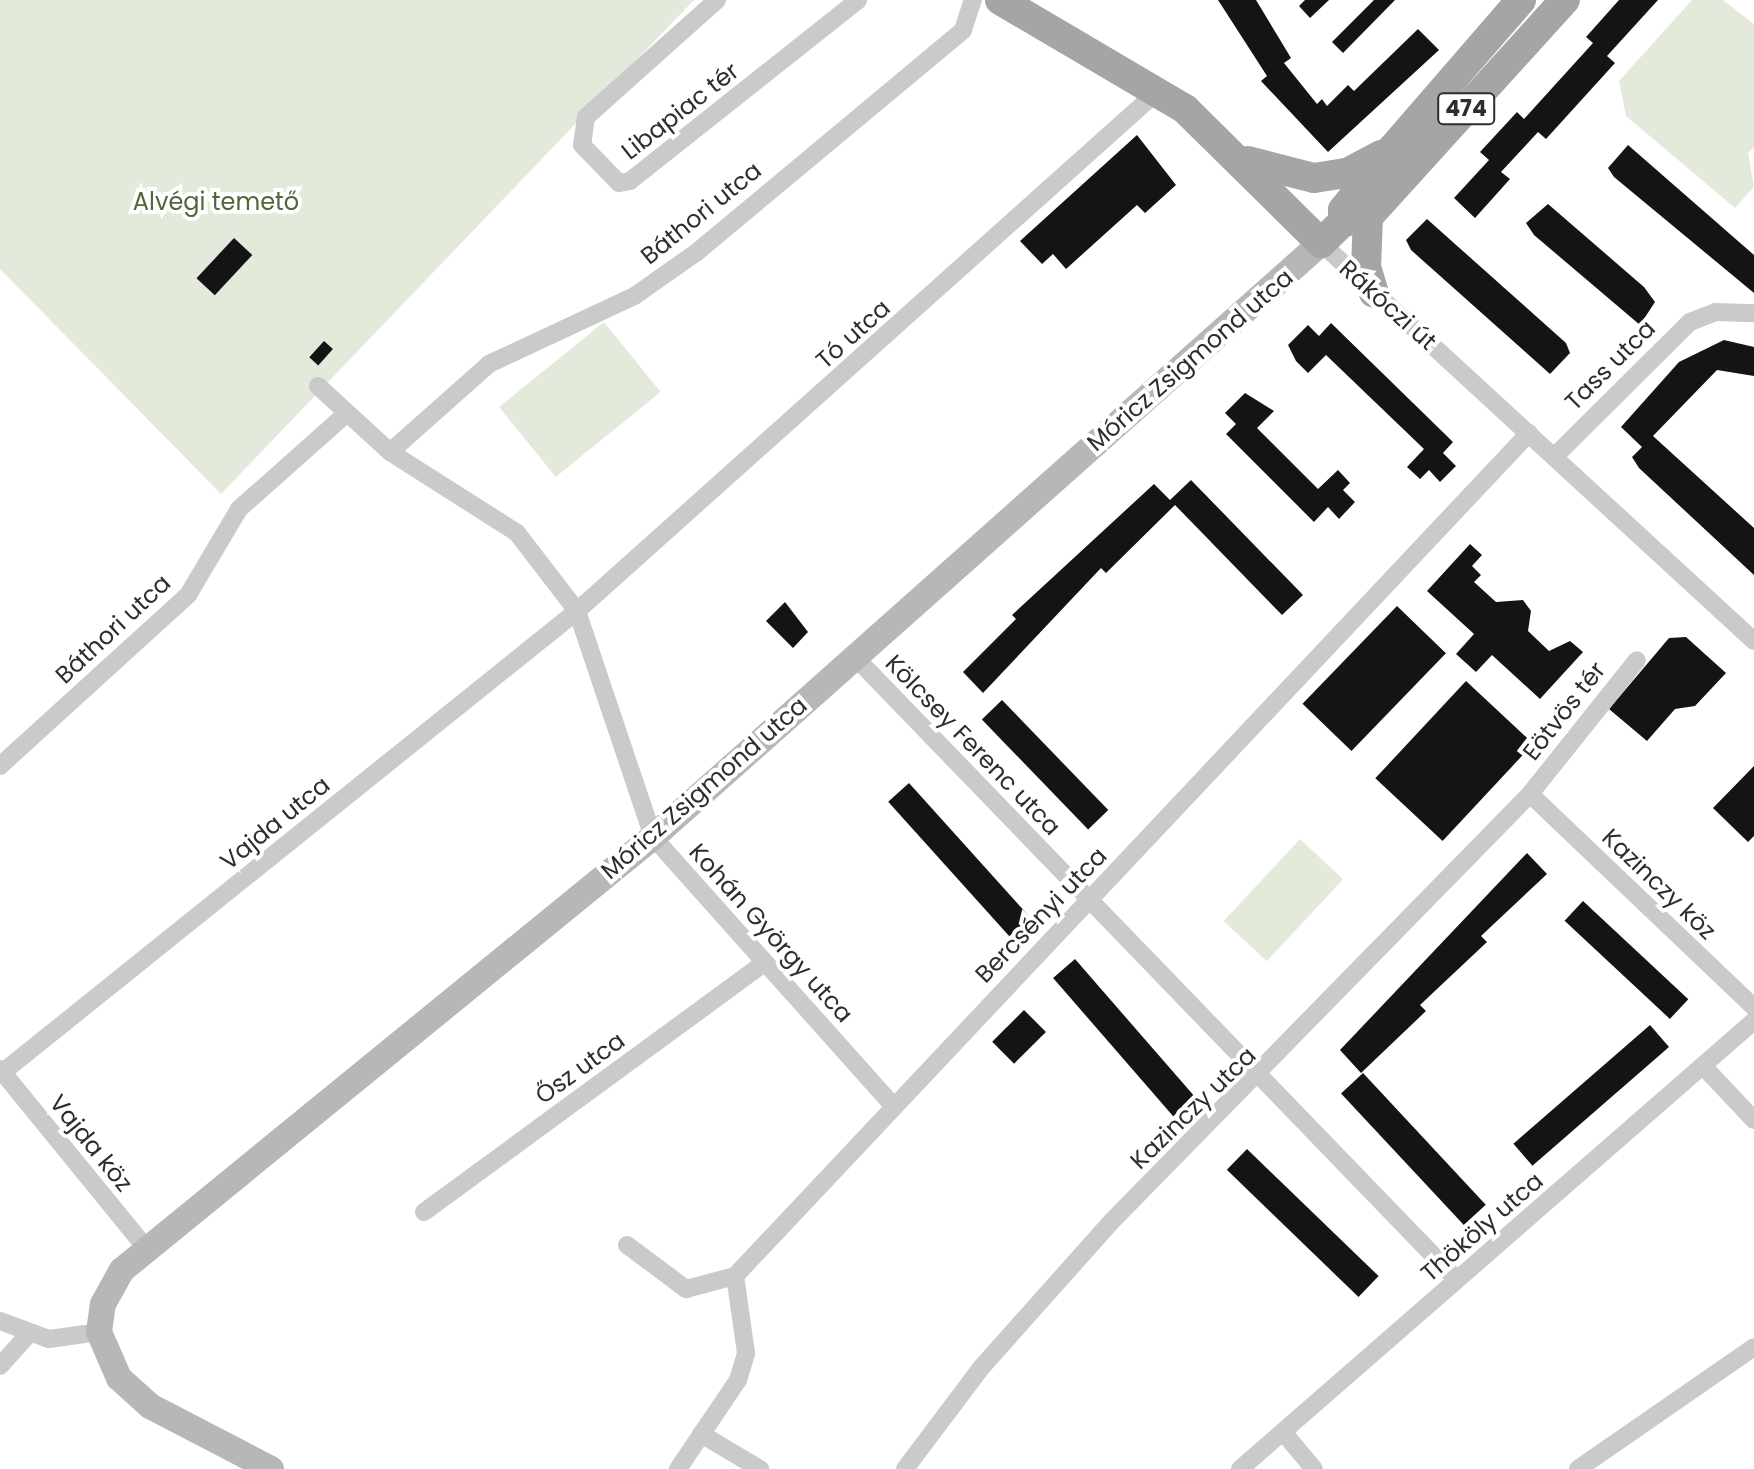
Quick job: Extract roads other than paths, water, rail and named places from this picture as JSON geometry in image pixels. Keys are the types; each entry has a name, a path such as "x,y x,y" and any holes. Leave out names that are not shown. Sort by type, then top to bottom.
{"main road":[{"name":"Rákóczi út","path":"1000,0 1159,90 1239,158 1321,243"},
{"path":"1029,0 1047,26"},
{"name":"474","path":"1355,219 1343,210 1521,0"},
{"name":"474","path":"1321,243 1355,219 1565,0"},
{"name":"474","path":"1239,158 1314,178 1347,173 1392,149"},
{"path":"1355,219 1374,293"},
{"name":"Móricz Zsigmond utca","path":"99,1332 109,1287 145,1247 653,837 1321,243"},
{"path":"99,1332 108,1362 132,1392 271,1469"}],"street":[{"name":"Libapiac tér","path":"717,0 586,117 582,145 619,183 858,0"},
{"name":"Báthori utca","path":"390,452 489,364 636,295 697,252 963,30 973,0"},
{"name":"Tó utca","path":"577,611 1159,90"},
{"name":"Rákóczi út","path":"1321,243 1754,641"},
{"name":"Tass utca","path":"1554,457 1672,335 1716,312 1754,313"},
{"name":"Kohán György utca","path":"318,386 390,452 517,533 577,611 653,837 892,1104"},
{"name":"Báthori utca","path":"0,766 188,595 239,509 346,414"},
{"name":"Bercsényi utca","path":"735,1276 892,1104 1090,900 1529,433"},
{"name":"Vajda utca","path":"1,1070 577,611"},
{"name":"Kölcsey Ferenc utca","path":"855,657 1457,1280"},
{"name":"Eötvös tér","path":"1530,794 1637,660"},
{"name":"Kazinczy köz","path":"1530,794 1754,1007"},
{"name":"Kazinczy utca","path":"905,1469 980,1369 1112,1221 1261,1077 1530,794"},
{"name":"Ősz utca","path":"424,1212 764,963"},
{"name":"Thököly utca","path":"1240,1469 1754,1021"},
{"path":"1704,1067 1754,1120"},
{"name":"Vajda köz","path":"1,1070 145,1247"},
{"path":"627,1245 686,1289 713,1288 735,1276 746,1353 678,1469"},
{"path":"0,1321 28,1335 99,1332"},
{"path":"0,1366 28,1335"},
{"path":"1578,1469 1754,1347"},
{"path":"1283,1432 1314,1469"},
{"path":"701,1434 760,1469"}],"park label":[{"name":"Alvégi temető","path":"216,202"}]}
